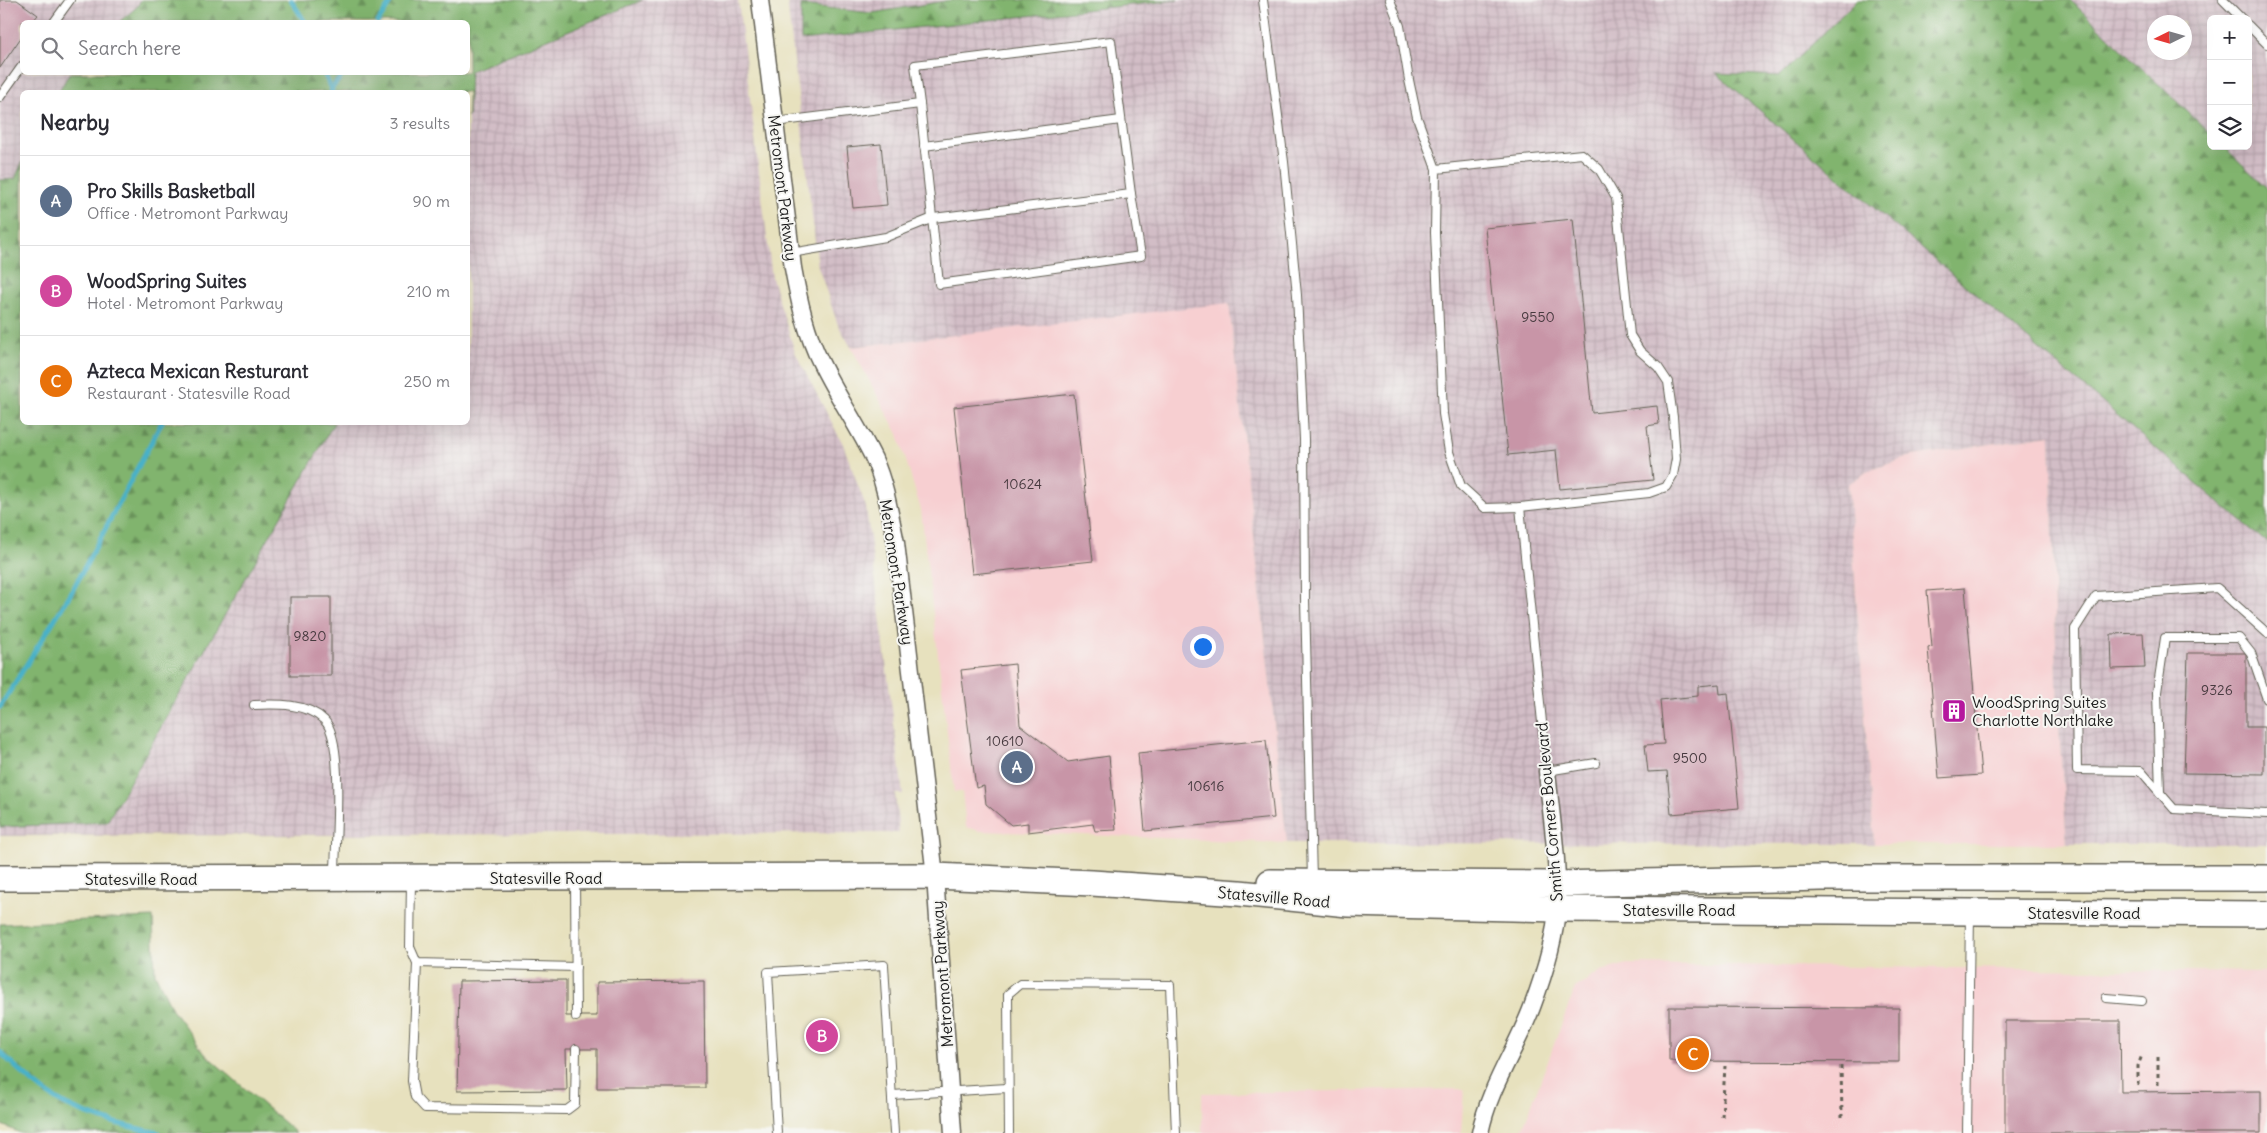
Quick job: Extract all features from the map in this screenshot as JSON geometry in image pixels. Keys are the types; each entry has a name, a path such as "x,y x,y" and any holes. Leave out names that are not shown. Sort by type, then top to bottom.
{"main road":[{"name":"Statesville Road","path":"0,878 335,879 936,876 1092,883 1239,893 1348,904 1557,909 2267,914"},
{"name":"Statesville Road","path":"1092,883 1556,884 1822,878 2267,878"},
{"path":"2145,914 2146,902 2151,894 2198,891 2225,878"},
{"path":"2183,913 2246,893 2267,893"}],"street":[{"name":"Metromont Parkway","path":"760,0 791,253 799,300 809,335 821,363 874,460 886,492 896,543 936,876 953,1133"},
{"name":"Smith Corners Boulevard","path":"1480,1133 1483,1117 1504,1065 1531,1008 1548,958 1557,909 1547,771"}],"lane":[{"path":"55,20 70,0"},
{"path":"1263,0 1284,162 1297,295 1304,439 1305,598 1312,882"},
{"path":"1390,0 1400,26 1409,80 1418,118 1436,169 1434,234 1443,414 1449,452 1461,486 1485,508 1520,507 1649,493 1666,487 1673,476 1676,459 1668,382 1658,367 1640,351 1630,335 1616,198 1599,169 1582,154 1436,169"},
{"path":"2223,0 2238,15"},
{"path":"2252,29 2267,44"},
{"path":"1111,41 1121,120 1141,256 939,284 916,65 1111,41"},
{"path":"0,97 20,69"},
{"path":"775,122 920,104"},
{"path":"924,146 1121,120"},
{"path":"791,253 886,237 933,218 1131,194"},
{"name":"Smith Corners Boulevard","path":"1520,507 1547,771"},
{"path":"2267,632 2217,588 2096,596 2075,629 2077,770 2141,771 2174,809 2267,814"},
{"path":"2160,793 2157,692 2165,638 2239,638 2251,653 2267,699"},
{"path":"254,705 277,704 316,713 325,720 331,730 336,754 335,879"},
{"path":"1547,771 1596,763"},
{"path":"411,878 410,947 417,963 412,1081 415,1097 425,1108 567,1110 575,1104 576,1049"},
{"path":"575,878 576,1016"},
{"path":"1967,1133 1970,912"},
{"path":"417,963 576,967"},
{"path":"777,1133 768,972 884,965 894,1133"},
{"path":"1009,1133 1007,1088 1008,994 1020,984 1170,985 1176,1133"},
{"path":"2106,998 2142,1001"},
{"path":"892,1095 1007,1088"}],"path":[{"path":"2138,1085 2138,1066 2142,1055"},
{"path":"2158,1056 2158,1085"},
{"path":"1722,1118 1725,1066"},
{"path":"1841,1066 1842,1117"}],"shaded area":[{"path":"0,0 738,0 772,278 795,352 843,444 866,507 903,794 895,794 899,833 0,836"},
{"path":"787,0 2267,0 2267,844 2067,844 2058,714 2050,435 1912,456 1870,470 1848,484 1874,844 1287,843 1229,303 851,347 838,325 818,267"},
{"path":"1229,302 1287,843 980,831 966,827 962,792 954,792 921,510 898,434 851,347"},
{"path":"2050,435 2058,714 2067,844 1874,844 1848,484 1870,470 1912,456"},
{"path":"1627,964 2267,972 2267,1133 1521,1133 1575,988 1601,971"},
{"path":"1464,1089 1461,1133 1202,1133 1202,1093"}],"green space":[{"path":"141,0 643,0 470,71 470,20 121,20 137,7"},
{"path":"951,0 1178,0 801,40 801,5 872,13"},
{"path":"1857,0 2070,0 2207,130 2207,150 2227,150 2267,188 2267,543 1716,73 1780,76"},
{"path":"69,75 470,75 469,90 59,90"},
{"path":"20,167 20,425 333,425 107,822 0,827 0,180 15,179"},
{"path":"153,917 155,973 172,1009 205,1054 296,1133 20,1133 0,1124 0,924"}],"building":[{"path":"0,0 17,0 38,15 34,20 20,20 20,39 0,68"},
{"path":"881,144 887,205 853,208 847,147"},
{"path":"1573,219 1592,413 1657,406 1659,424 1647,426 1653,480 1560,489 1556,450 1508,455 1485,228"},
{"path":"1074,394 1093,561 972,574 954,407"},
{"name":"WoodSpring Suites Charlotte Northlake","path":"1965,588 1981,775 1939,778 1928,648 1932,647 1927,591"},
{"path":"290,597 331,597 331,676 290,676"},
{"path":"2143,633 2145,668 2112,669 2111,634"},
{"path":"2188,653 2246,653 2246,727 2264,727 2264,774 2184,773"},
{"path":"1015,664 1020,725 1068,762 1109,756 1116,830 1095,831 1093,824 1028,832 1028,823 1011,825 986,804 984,786 976,788 961,670"},
{"path":"1719,684 1720,694 1728,693 1739,808 1671,814 1667,771 1648,772 1645,745 1664,744 1660,700 1698,696 1698,686"},
{"path":"1266,740 1274,818 1145,831 1138,753"},
{"path":"566,980 566,1016 597,1016 597,982 704,981 705,1088 597,1088 597,1049 566,1049 567,1090 457,1091 459,981"},
{"path":"1669,1007 1899,1008 1899,1062 1669,1061"},
{"path":"2005,1021 2120,1021 2121,1092 2261,1091 2261,1133 2005,1133"}],"waterway":[{"path":"291,0 304,20"},
{"path":"379,20 392,0"},
{"path":"325,75 331,90"},
{"path":"332,88 343,75"},
{"path":"0,707 71,593 160,425"},
{"path":"0,1052 39,1088 66,1105 112,1122 159,1133"}],"place":[{"name":"WoodSpring Suites Charlotte Northlake","path":"1954,711"},
{"name":"Pro Skills Basketball","path":"1017,767"},
{"name":"WoodSpring Suites","path":"822,1036"},
{"name":"Azteca Mexican Resturant","path":"1693,1054"}]}
